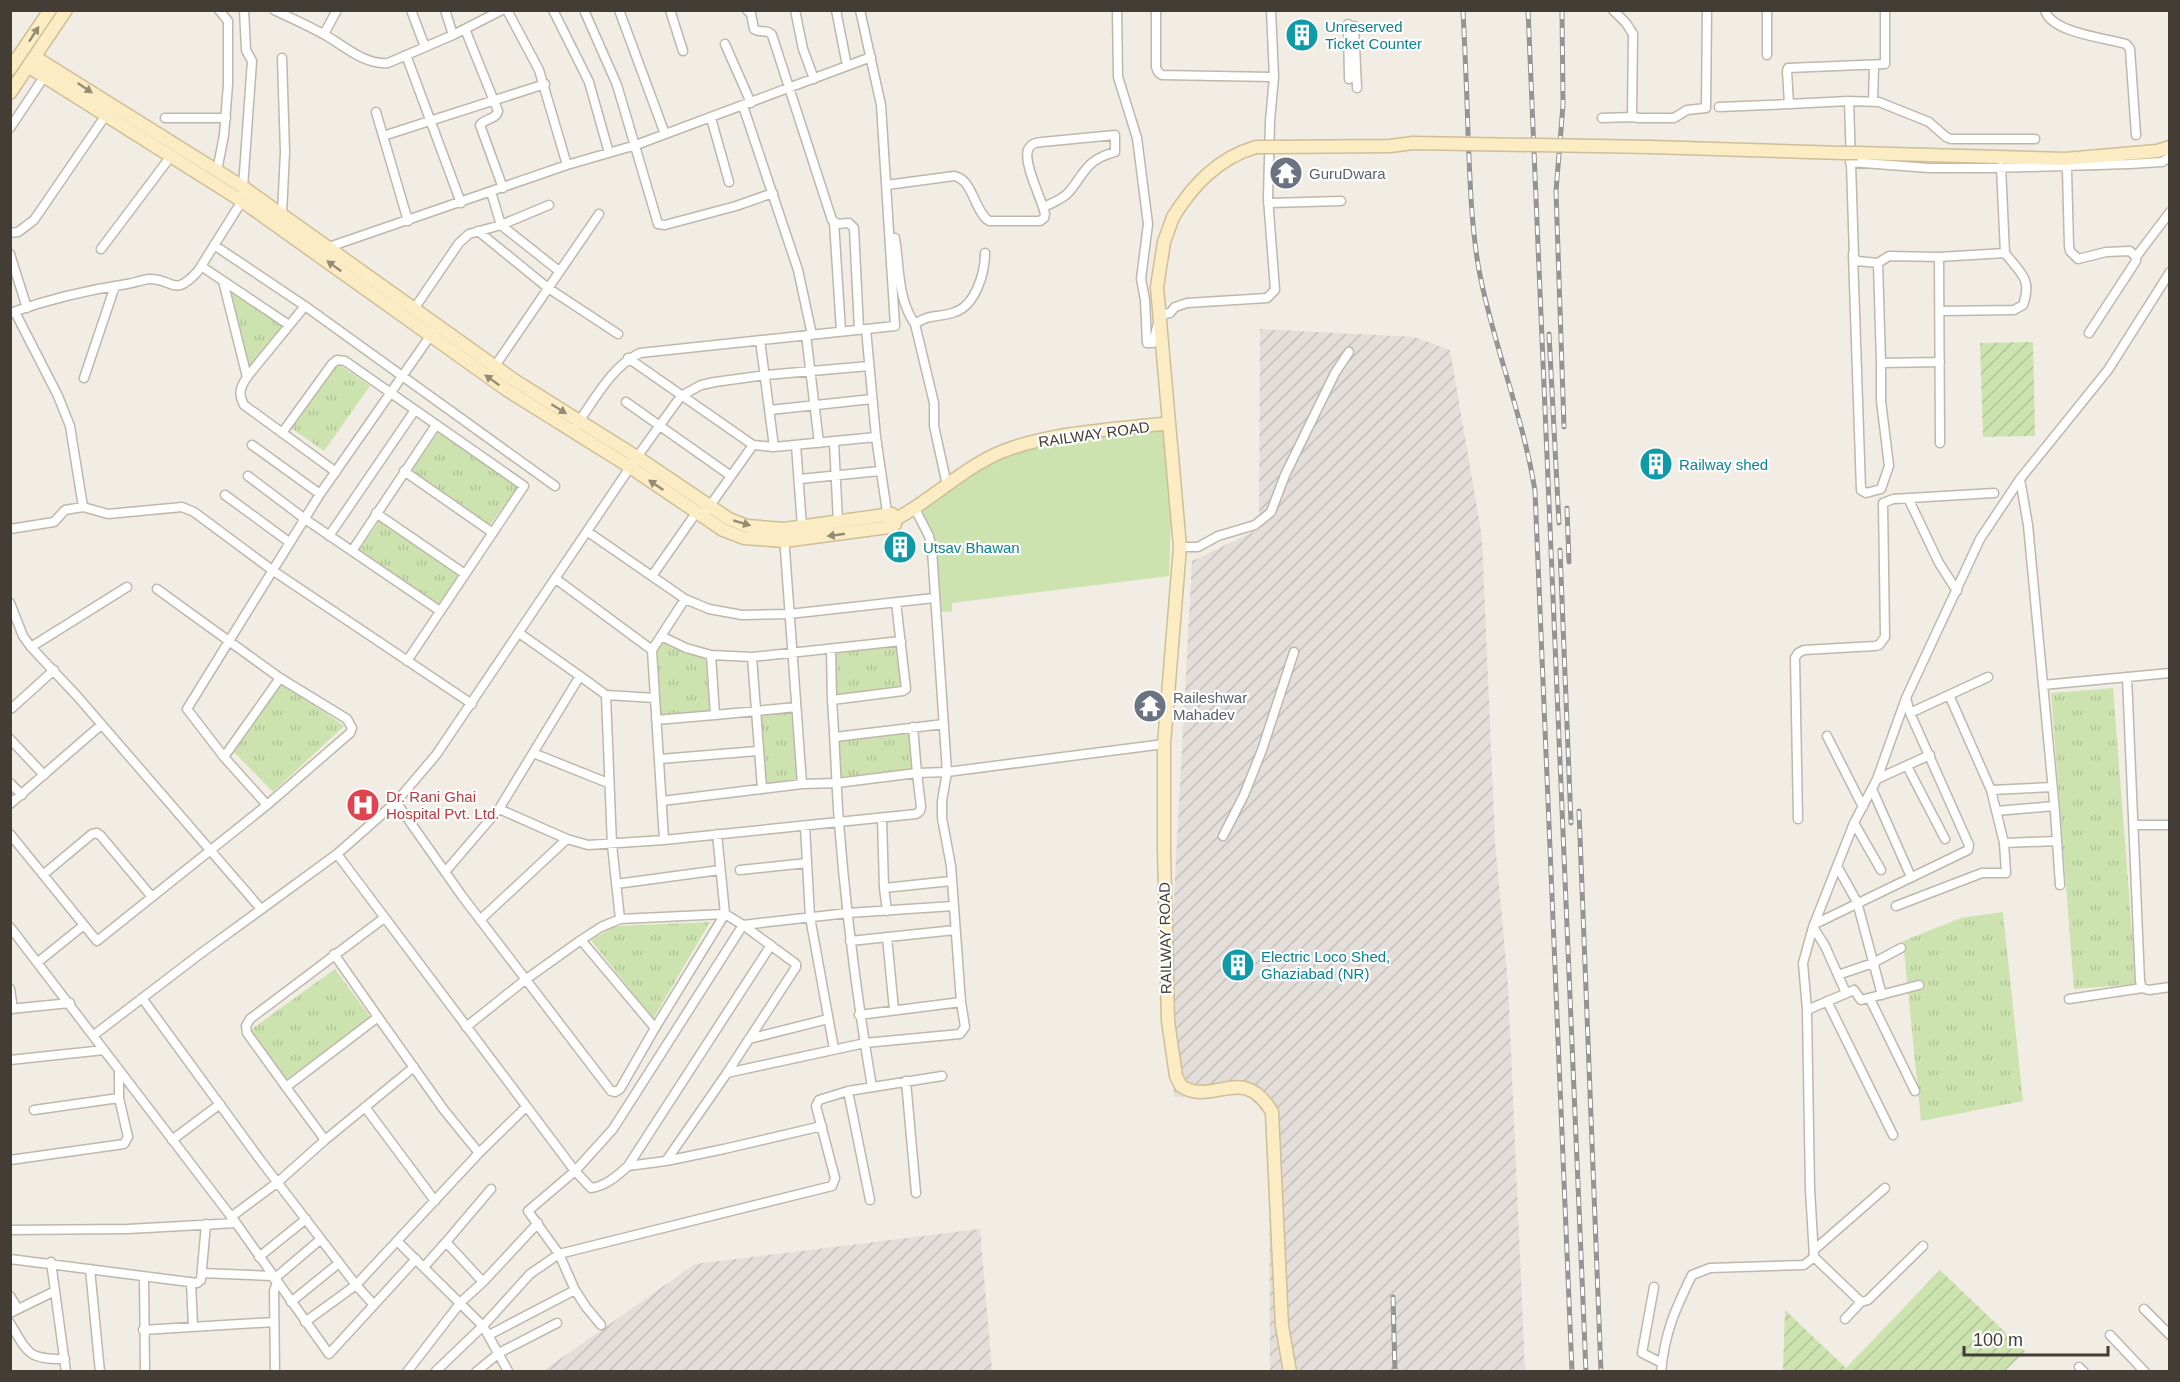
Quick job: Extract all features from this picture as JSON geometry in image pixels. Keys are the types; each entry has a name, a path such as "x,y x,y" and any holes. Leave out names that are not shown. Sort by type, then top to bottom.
{"street":[{"path":"10,69 14,54 50,10"},
{"path":"10,93 66,10"},
{"path":"216,171 226,118 228,30 228,21 219,10"},
{"path":"83,507 70,426 58,396 13,312 75,293 153,279 169,285 180,285 189,280 201,266 242,201 252,61 246,50 244,10"},
{"path":"274,10 378,64 388,63 453,35 487,14 502,10"},
{"path":"324,34 337,10"},
{"path":"411,10 425,47"},
{"path":"445,10 453,35"},
{"path":"507,10 531,53 544,84 567,165"},
{"path":"553,10 589,82 609,153"},
{"path":"584,10 617,85 656,220 661,226 736,206 773,193"},
{"path":"619,10 665,134"},
{"path":"670,10 683,51"},
{"path":"795,10 803,49 814,79"},
{"path":"836,10 847,66"},
{"path":"576,426 618,368 628,358 640,353 895,326 881,105 860,10"},
{"path":"1117,10 1118,77 1137,138 1148,224 1141,279 1145,300 1147,343 1153,343 1159,311 1170,313 1175,307 1187,303 1267,297 1273,294 1275,284 1268,203 1274,77 1271,10"},
{"path":"1156,10 1156,67 1162,75 1274,77"},
{"path":"1612,10 1626,23 1633,34 1631,113 1634,117"},
{"path":"1602,118 1674,118 1687,110 1706,108 1707,10"},
{"path":"1767,10 1767,55"},
{"path":"1789,104 1786,71 1788,68 1885,64 1885,10"},
{"path":"2045,10 2048,17 2059,25 2075,32 2126,44 2130,49 2136,135"},
{"path":"749,12 754,29 758,32 767,31 772,34 834,222 841,332"},
{"path":"1349,79 1351,25 1357,88"},
{"path":"465,29 498,111 497,115 480,125 503,188"},
{"path":"725,44 747,104 798,270 809,335 810,371 819,443"},
{"path":"406,55 461,203"},
{"path":"282,57 285,152 282,214"},
{"path":"314,252 567,165 636,145 871,57"},
{"path":"32,62 44,77 243,187 414,309 434,331 507,390 576,426 634,462 703,512 723,530 744,538 891,521"},
{"path":"32,62 109,111 171,156 242,201 314,252 434,331 495,366 576,426"},
{"path":"1873,102 1874,66"},
{"path":"10,128 44,77"},
{"path":"383,136 544,84"},
{"path":"1849,101 1861,490 1866,492 1881,489 1889,466 1881,401 1878,263"},
{"path":"1719,107 1873,102 1922,119 1951,139 2035,139"},
{"path":"10,233 26,228 34,220 109,111"},
{"path":"376,112 408,220"},
{"path":"165,118 226,118"},
{"path":"711,118 729,182"},
{"path":"887,185 960,177 966,183 983,217 989,221 1040,221 1044,218 1044,207 1026,156 1033,144 1115,135 1115,152 1098,156 1080,174 1068,194 1044,207"},
{"name":"RAILWAY ROAD","path":"1290,1371 1282,1326 1272,1112 1265,1100 1256,1092 1243,1088 1220,1088 1196,1093 1181,1086 1176,1076 1168,1021 1165,963 1164,744 1180,547 1157,286 1164,242 1173,217 1186,195 1228,158 1256,147 1390,146 1425,143 2036,159 2099,157 2157,151 2169,147"},
{"path":"101,249 171,156"},
{"path":"1850,162 1929,168 2001,167 2129,164 2162,162 2169,157"},
{"path":"1940,311 2014,310 2023,305 2026,282 2022,273 2005,253 2001,167"},
{"path":"2067,170 2069,246 2074,256 2078,259 2106,252 2130,251 2136,257"},
{"path":"491,192 501,225 559,271"},
{"path":"1268,203 1341,201"},
{"path":"888,204 904,300 908,314 915,324 934,403 934,426 947,485"},
{"path":"414,309 459,243 469,234 501,225 549,205"},
{"path":"2089,333 2136,261 2136,257 2169,212"},
{"path":"495,366 599,214"},
{"path":"834,222 849,223 854,228 862,329 869,366 880,471 891,521"},
{"path":"478,231 548,288 618,334"},
{"path":"214,244 404,376 555,486"},
{"path":"915,324 925,317 956,312 969,303 985,267 985,253"},
{"path":"1852,254 1857,261 1878,263 1889,256 1939,257 2005,253"},
{"path":"10,254 27,308"},
{"path":"1939,257 1940,443"},
{"path":"201,266 289,325"},
{"path":"1861,1302 1814,1254 1809,1166 1807,1010 1803,963 1814,926 1854,824 1877,779 1906,698 1980,539 2020,479 2108,370 2169,272"},
{"path":"223,281 247,377"},
{"path":"84,378 115,286"},
{"path":"305,306 247,377 240,389 239,397 244,405 336,472"},
{"path":"267,805 224,757 187,709 320,494 434,331"},
{"path":"760,340 774,447"},
{"path":"1180,547 1198,547 1218,536 1255,525 1271,512 1286,475 1335,373 1349,352"},
{"path":"628,358 753,445 774,447 876,437"},
{"path":"282,433 332,364 337,360 345,361 524,486 407,661"},
{"path":"1881,363 1940,362"},
{"path":"94,1035 337,854 396,802 436,755 472,704 659,425 681,396 701,385 766,375 869,366"},
{"path":"770,410 873,399"},
{"path":"626,402 731,476"},
{"path":"329,536 415,410"},
{"name":"RAILWAY ROAD","path":"891,521 915,509 947,485 1000,452 1066,436 1169,423"},
{"path":"352,551 436,425"},
{"path":"834,442 838,522"},
{"path":"252,445 320,494"},
{"path":"652,576 753,445"},
{"path":"796,445 802,527"},
{"path":"404,471 493,533"},
{"path":"800,479 880,471"},
{"path":"248,476 329,536 440,611"},
{"path":"2020,479 2028,525 2060,885"},
{"path":"1798,819 1795,658 1803,650 1875,646 1882,642 1884,637 1883,503 1888,500 1908,498 1994,493"},
{"path":"225,495 289,542"},
{"path":"1908,498 1939,564 1957,591"},
{"path":"10,529 54,522 65,510 83,507 108,514 183,507 194,512 272,570 472,704"},
{"path":"727,1073 865,1043 960,1034 965,1027 961,1002 951,866 942,818 942,801 947,772 932,550 929,536 915,509"},
{"path":"376,513 465,574"},
{"path":"784,535 802,527 838,522 891,521"},
{"path":"588,532 685,599 709,609 741,615 789,614 934,598"},
{"path":"784,535 802,784"},
{"path":"556,579 652,650"},
{"path":"31,647 127,587"},
{"path":"10,834 97,941 267,805 350,732 352,728 346,719 280,678 157,589"},
{"path":"664,840 652,650 685,599"},
{"path":"832,700 906,689 896,602"},
{"path":"10,603 23,636 31,647 54,670 261,909"},
{"path":"519,633 606,695 655,698"},
{"path":"662,636 686,648 711,655 752,657 901,641"},
{"path":"831,649 839,823 850,941 859,1015 872,1087"},
{"path":"1223,836 1245,795 1294,652"},
{"path":"711,655 715,715"},
{"path":"752,657 754,712 762,789"},
{"path":"11,708 54,670"},
{"path":"2043,685 2169,673"},
{"path":"445,872 499,809 580,676"},
{"path":"1910,713 1988,677"},
{"path":"2127,677 2142,988"},
{"path":"224,757 280,678"},
{"path":"606,695 608,783 620,920"},
{"path":"1896,906 1982,873 2006,873 2004,843 1991,790 1949,695"},
{"path":"1814,926 1857,902 1968,850 1969,845 1910,713 1906,698"},
{"path":"656,720 796,707"},
{"path":"835,737 944,724"},
{"path":"10,804 101,725"},
{"path":"499,809 567,839 588,845 612,845 915,814 920,811 913,727"},
{"path":"1827,736 1863,807"},
{"path":"10,739 44,775"},
{"path":"662,801 802,784 837,783 917,773 947,772 1164,744"},
{"path":"660,759 757,751"},
{"path":"533,753 608,783"},
{"path":"1877,779 1930,755"},
{"path":"1907,766 1945,839"},
{"path":"10,783 22,795"},
{"path":"1991,790 2052,787"},
{"path":"1872,789 1911,877"},
{"path":"396,802 525,980 611,1091 615,1092 620,1089 654,1028 725,914 717,834"},
{"path":"1996,811 2054,806"},
{"path":"882,818 887,911"},
{"path":"1854,824 1881,870"},
{"path":"2134,825 2169,825"},
{"path":"805,826 810,917 834,1049"},
{"path":"44,874 92,834 97,833 153,897"},
{"path":"480,920 567,839"},
{"path":"2004,843 2057,841"},
{"path":"337,854 526,1107 575,1171 591,1188 607,1183 628,1166 771,945"},
{"path":"740,870 807,863"},
{"path":"1837,866 1857,902 1881,995"},
{"path":"616,884 720,870"},
{"path":"884,888 951,881"},
{"path":"743,925 848,913 953,906"},
{"path":"466,1027 525,980 581,940 601,927 620,920 725,914 743,925 793,961 796,967 666,1161"},
{"path":"325,1140 247,1033 246,1026 250,1019 384,918"},
{"path":"38,962 84,925"},
{"path":"601,1325 575,1290 559,1254 528,1210 591,1156 613,1130 743,925"},
{"path":"1814,926 1845,993"},
{"path":"10,927 234,1220 329,1354 416,1259"},
{"path":"850,941 955,930"},
{"path":"887,938 894,1010"},
{"path":"581,940 654,1028"},
{"path":"1838,975 1873,963 1901,948"},
{"path":"334,954 444,1110 479,1153"},
{"path":"1807,1010 1854,990 1861,1000 1919,985"},
{"path":"2069,999 2142,988 2149,990 2169,987"},
{"path":"10,989 12,1009 70,1003"},
{"path":"142,998 339,1263 374,1305"},
{"path":"1870,999 1915,1091"},
{"path":"1827,1001 1893,1136"},
{"path":"859,1015 961,1002"},
{"path":"286,1087 378,1017"},
{"path":"749,1039 828,1019"},
{"path":"10,1060 104,1050"},
{"path":"10,1230 128,1229 234,1220 325,1140 414,1067"},
{"path":"10,1160 124,1144 128,1137 119,1098 118,1070"},
{"path":"436,1371 483,1326 530,1274 559,1254 832,1186 836,1178 817,1102 823,1098 848,1091 942,1076"},
{"path":"906,1081 916,1193"},
{"path":"848,1091 870,1200"},
{"path":"34,1110 119,1098"},
{"path":"172,1140 220,1104"},
{"path":"365,1107 435,1201"},
{"path":"305,1322 356,1285 479,1153 526,1107"},
{"path":"628,1166 666,1161 822,1126"},
{"path":"1654,1287 1642,1353 1662,1367 1664,1347 1675,1307 1692,1275 1710,1268 1804,1265 1885,1188"},
{"path":"423,1267 491,1189"},
{"path":"259,1257 306,1219"},
{"path":"407,1371 461,1302 483,1282 538,1222"},
{"path":"10,1259 51,1262 144,1277 199,1282 202,1273 206,1224"},
{"path":"202,1273 274,1279 321,1239"},
{"path":"397,1241 483,1326 508,1371"},
{"path":"446,1242 483,1282"},
{"path":"1845,1319 1861,1302 1868,1300 1923,1246"},
{"path":"51,1262 66,1371"},
{"path":"291,1302 339,1263"},
{"path":"90,1269 100,1371"},
{"path":"144,1277 145,1371"},
{"path":"274,1279 275,1371"},
{"path":"191,1282 193,1327"},
{"path":"489,1335 575,1290"},
{"path":"10,1296 14,1311 55,1291"},
{"path":"2144,1309 2169,1335"},
{"path":"143,1330 274,1322"},
{"path":"10,1323 28,1351 35,1357 44,1360 65,1359"},
{"path":"476,1371 499,1353 557,1323"},
{"path":"2109,1335 2145,1371"}],"shaded area":[{"path":"1260,329 1414,337 1450,350 1482,537 1495,842 1508,984 1525,1371 1270,1371 1269,1117 1245,1093 1174,1097 1170,973 1192,561 1259,529"},
{"path":"980,1229 992,1371 543,1371 695,1264"}],"green space":[{"path":"227,287 285,326 247,372"},
{"path":"2033,342 2035,436 1983,437 1980,343"},
{"path":"337,363 370,386 324,451 291,428"},
{"path":"1161,428 1165,430 1171,515 1169,576 952,603 952,612 937,611 937,571 934,545 931,532 917,509 1004,454 1055,443"},
{"path":"438,432 519,486 489,526 411,471"},
{"path":"380,520 459,575 438,605 359,550"},
{"path":"661,641 708,656 712,714 658,718 654,650"},
{"path":"898,645 902,688 835,697 835,652"},
{"path":"281,681 344,726 273,792 233,751"},
{"path":"2113,688 2136,984 2074,989 2051,693"},
{"path":"791,711 798,781 765,785 758,714"},
{"path":"911,729 913,771 841,777 838,740"},
{"path":"2003,912 2023,1101 1921,1121 1903,941 1961,918"},
{"path":"710,922 653,1019 591,940 615,926"},
{"path":"335,969 371,1018 285,1080 249,1031"},
{"path":"1940,1270 2025,1351 2005,1371 1783,1371 1785,1310 1846,1368"}],"railway":[{"path":"1463,10 1470,185 1476,253 1485,298 1523,435 1535,491 1572,1372"},
{"path":"1528,10 1586,1372"},
{"path":"1562,10 1563,105 1556,191 1564,427"},
{"path":"1549,334 1559,523"},
{"path":"1567,508 1569,562"},
{"path":"1560,550 1571,823"},
{"path":"1579,811 1601,1372"},
{"path":"1393,1297 1395,1372"}],"place":[{"name":"Unreserved Ticket Counter","path":"1302,35"},
{"name":"GuruDwara","path":"1286,173"},
{"name":"Railway shed","path":"1656,464"},
{"name":"Utsav Bhawan","path":"900,547"},
{"name":"Raileshwar Mahadev","path":"1150,706"},
{"name":"Dr. Rani Ghai Hospital Pvt. Ltd.","path":"363,805"},
{"name":"Electric Loco Shed, Ghaziabad (NR)","path":"1238,965"}]}
